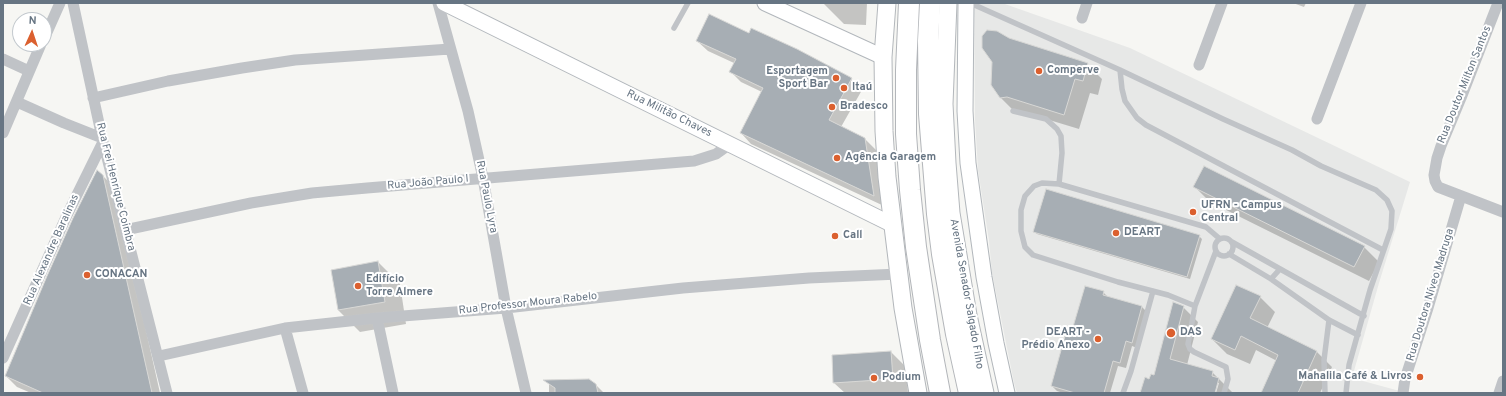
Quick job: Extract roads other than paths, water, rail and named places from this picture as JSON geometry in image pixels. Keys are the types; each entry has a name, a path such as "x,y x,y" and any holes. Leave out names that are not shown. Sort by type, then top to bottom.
{"highway":[{"path":"909,3 906,70 906,127 910,190 916,247 930,340 940,393"},
{"name":"Avenida Senador Salgado Filho","path":"930,3 928,41 929,114 937,206 942,254 956,334 969,393"}],"main road":[{"name":"Rua Militão Chaves","path":"444,3 893,225"},
{"path":"765,3 883,57"},
{"path":"888,3 883,57 884,131 899,274 918,393"},
{"name":"Avenida Senador Salgado Filho","path":"948,3 944,104 951,213 968,315 985,393"},
{"path":"966,3 965,110 968,163 984,277 1007,393"}],"street":[{"path":"52,21 60,3"},
{"name":"Rua Frei Henrique Coimbra","path":"72,3 102,140 159,356 167,393"},
{"name":"Rua Paulo Lyra","path":"438,3 468,111 483,178 506,308 526,393"},
{"path":"1082,18 1087,3"},
{"path":"1199,65 1222,3"},
{"path":"1317,119 1361,3"},
{"name":"Rua Doutor Milton Santos","path":"1461,196 1438,187 1434,181 1435,168 1441,146 1498,3"},
{"path":"93,98 168,81 295,60 450,49"},
{"path":"3,133 38,52"},
{"path":"3,59 29,71"},
{"path":"17,102 102,140"},
{"name":"Rua Alexandre Baralinas","path":"3,358 102,140"},
{"name":"Rua João Paulo I","path":"125,230 250,203 304,195 367,188 694,161 716,154 730,144"},
{"path":"1461,196 1503,212"},
{"name":"Rua Doutora Níveo Madruga","path":"1403,393 1405,379 1428,308 1461,196"},
{"name":"Rua Professor Moura Rabelo","path":"159,356 285,328 378,318 506,308 683,288 809,278 899,274"},
{"path":"378,318 393,393"},
{"path":"285,328 303,393"},
{"path":"1499,393 1503,381"}],"lane":[{"path":"674,28 688,3"},
{"path":"970,3 1120,70 1292,150 1321,166 1376,190 1387,200 1392,211 1391,228 1383,250 1349,365 1346,393"},
{"path":"1120,70 1125,101 1137,118 1146,125 1383,250"},
{"path":"1013,111 1046,119 1061,136 1062,154 1059,184"},
{"path":"1196,306 1168,295 1118,282 1033,255 1025,247 1021,231 1021,210 1025,196 1034,186 1042,183 1059,184 1206,227 1220,239"},
{"path":"1224,393 1228,379 1226,367 1194,352 1189,347 1189,337 1196,306 1216,251 1215,246 1220,239 1227,238 1364,316"},
{"path":"1216,251 1224,256 1229,254 1232,251 1232,242"},
{"path":"1229,254 1271,278 1329,320 1358,335"},
{"path":"1271,278 1280,269"},
{"path":"1123,393 1131,371 1153,291"},
{"path":"1325,393 1324,360 1329,320"}],"place":[{"name":"Comperve","path":"1039,71"},
{"name":"Esportagem Sport Bar","path":"836,78"},
{"name":"Itaú","path":"844,88"},
{"name":"Bradesco","path":"832,107"},
{"name":"Agência Garagem","path":"837,158"},
{"name":"UFRN - Campus Central","path":"1193,212"},
{"name":"DEART","path":"1116,233"},
{"name":"Call","path":"835,236"},
{"name":"CONACAN","path":"87,275"},
{"name":"Edifício Torre Almere","path":"358,286"},
{"name":"DAS","path":"1171,333"},
{"name":"DEART - Prédio Anexo","path":"1098,339"},
{"name":"Mahalila Café & Livros","path":"1420,377"},
{"name":"Podium","path":"874,378"}]}
